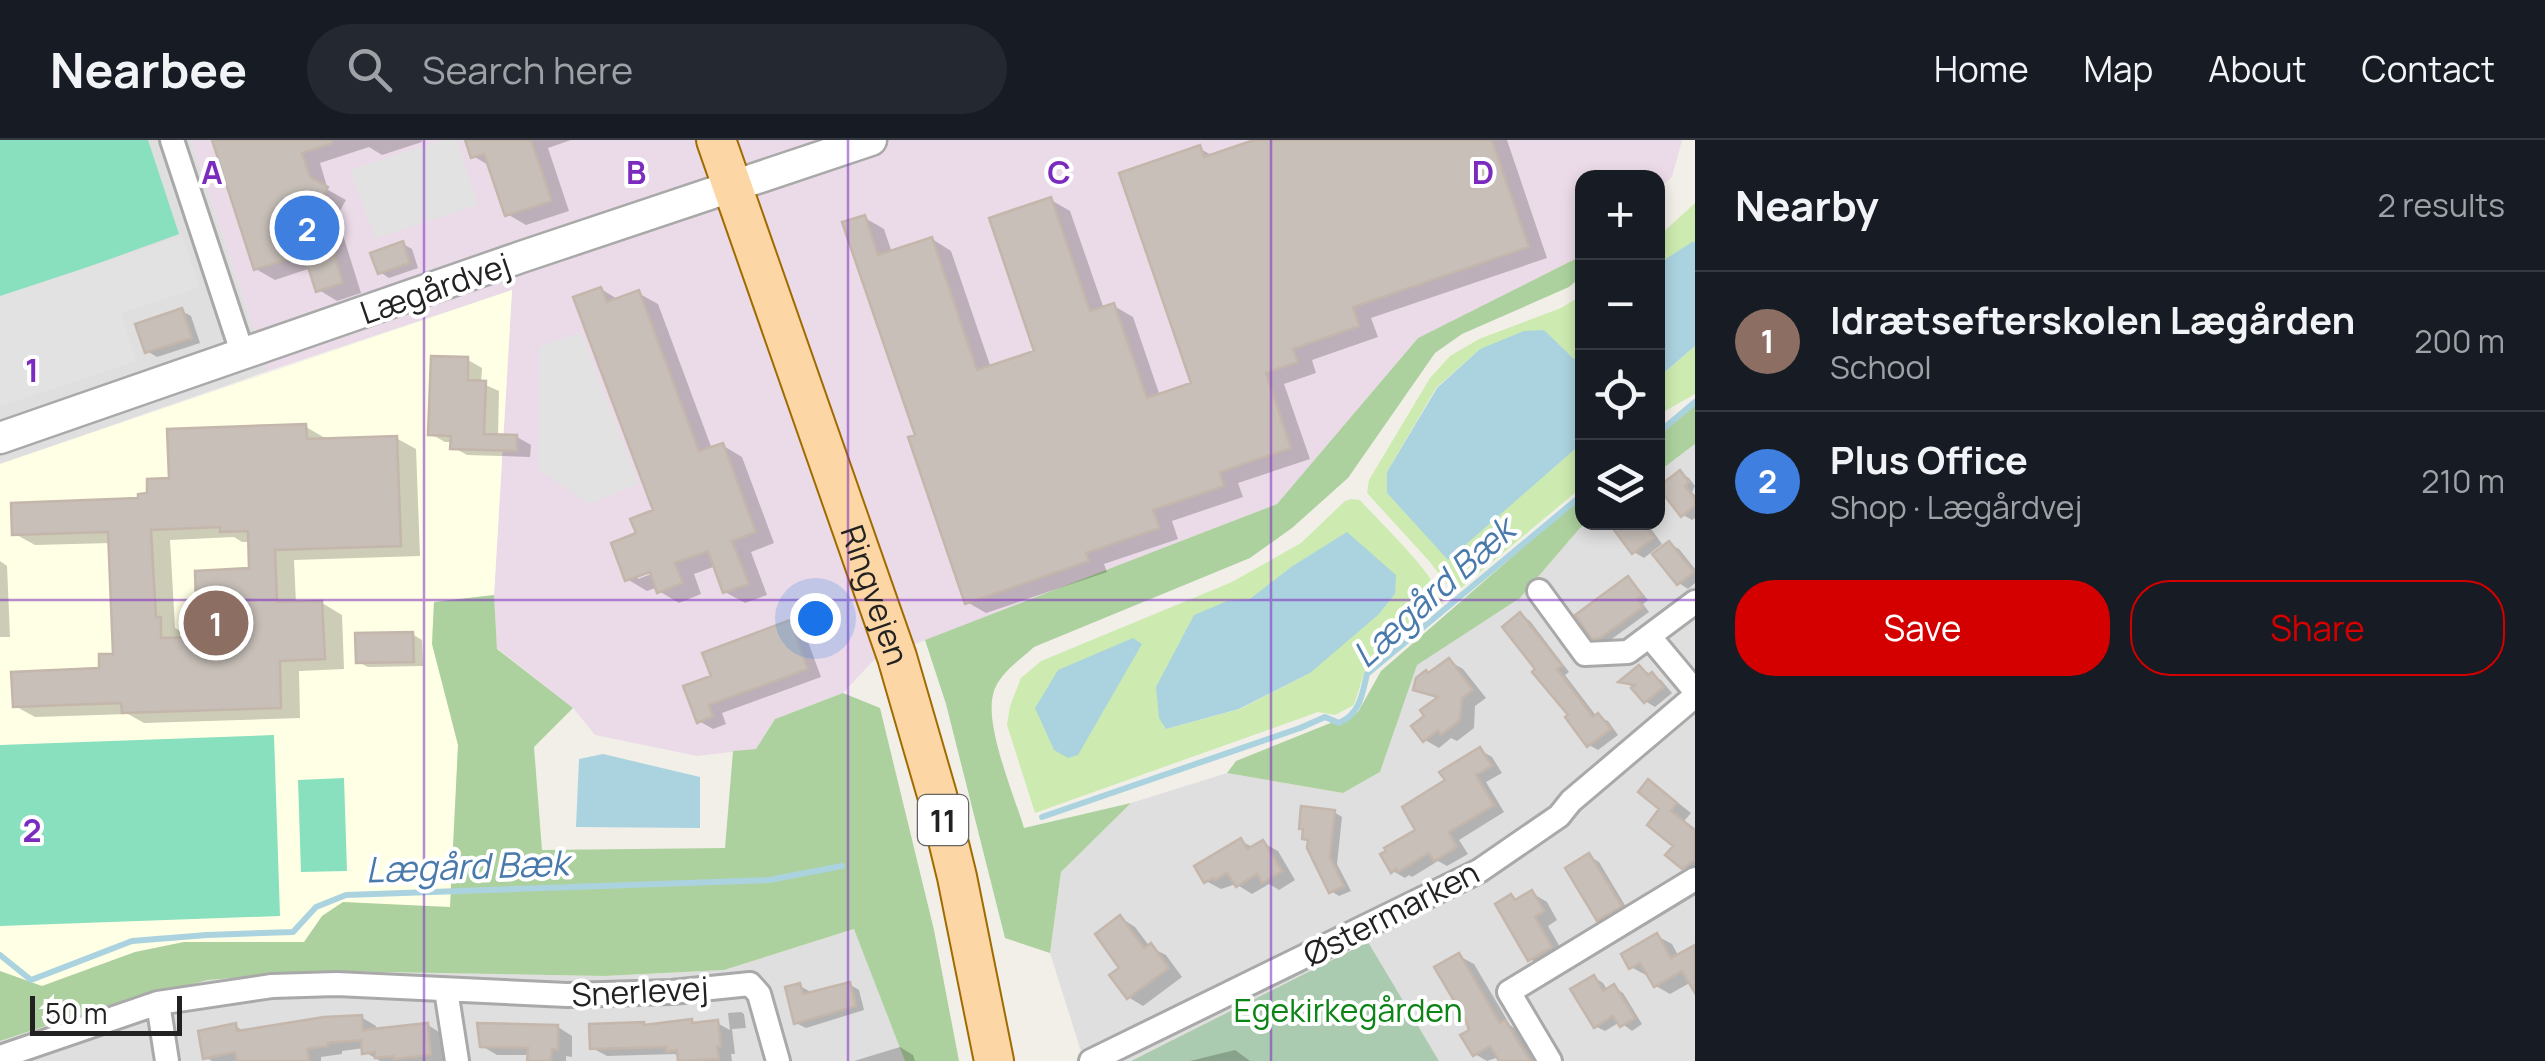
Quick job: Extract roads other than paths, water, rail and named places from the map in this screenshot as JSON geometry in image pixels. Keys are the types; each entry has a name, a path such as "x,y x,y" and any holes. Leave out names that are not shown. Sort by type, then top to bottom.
{"main road":[{"name":"Ringvejen","path":"716,140 916,716 957,877 994,1061"}],"street":[{"path":"172,140 243,354"},
{"name":"Lægårdvej","path":"0,438 871,140"},
{"path":"1539,591 1585,654 1628,652 1695,602"},
{"path":"1650,637 1695,694"},
{"name":"Østermarken","path":"1091,1061 1480,870 1559,816 1571,801 1695,694"},
{"path":"1550,1061 1509,992 1695,879"},
{"name":"Snerlevej","path":"0,1057 158,1003 272,986 337,984 567,996 750,984 759,994 778,1061"},
{"path":"446,990 456,1061"},
{"path":"158,1003 167,1061"}],"water":[{"path":"1695,242 1695,346 1665,372 1665,260"},
{"path":"1544,330 1575,359 1575,449 1448,560 1387,493 1387,472 1437,388 1480,349 1524,331"},
{"path":"1347,532 1396,575 1395,594 1378,615 1310,673 1239,709 1166,729 1159,718 1156,687 1194,615 1227,601 1250,599 1291,567"},
{"path":"1133,638 1142,644 1078,755 1068,758 1054,750 1035,708 1058,670"},
{"path":"603,754 700,777 700,828 576,827 579,759"}],"waterway":[{"name":"Lægård Bæk","path":"1665,427 1695,402"},
{"name":"Lægård Bæk","path":"1042,817 1325,717 1339,723 1346,719 1359,703 1367,674 1575,501"},
{"name":"Lægård Bæk","path":"0,955 31,980 132,941 293,932 316,907 346,895 769,880 842,866"}],"place":[{"name":"Plus Office","path":"307,228"},
{"name":"Idrætsefterskolen Lægården","path":"216,623"}],"park label":[{"name":"Egekirkegården","path":"1348,1010"}]}
